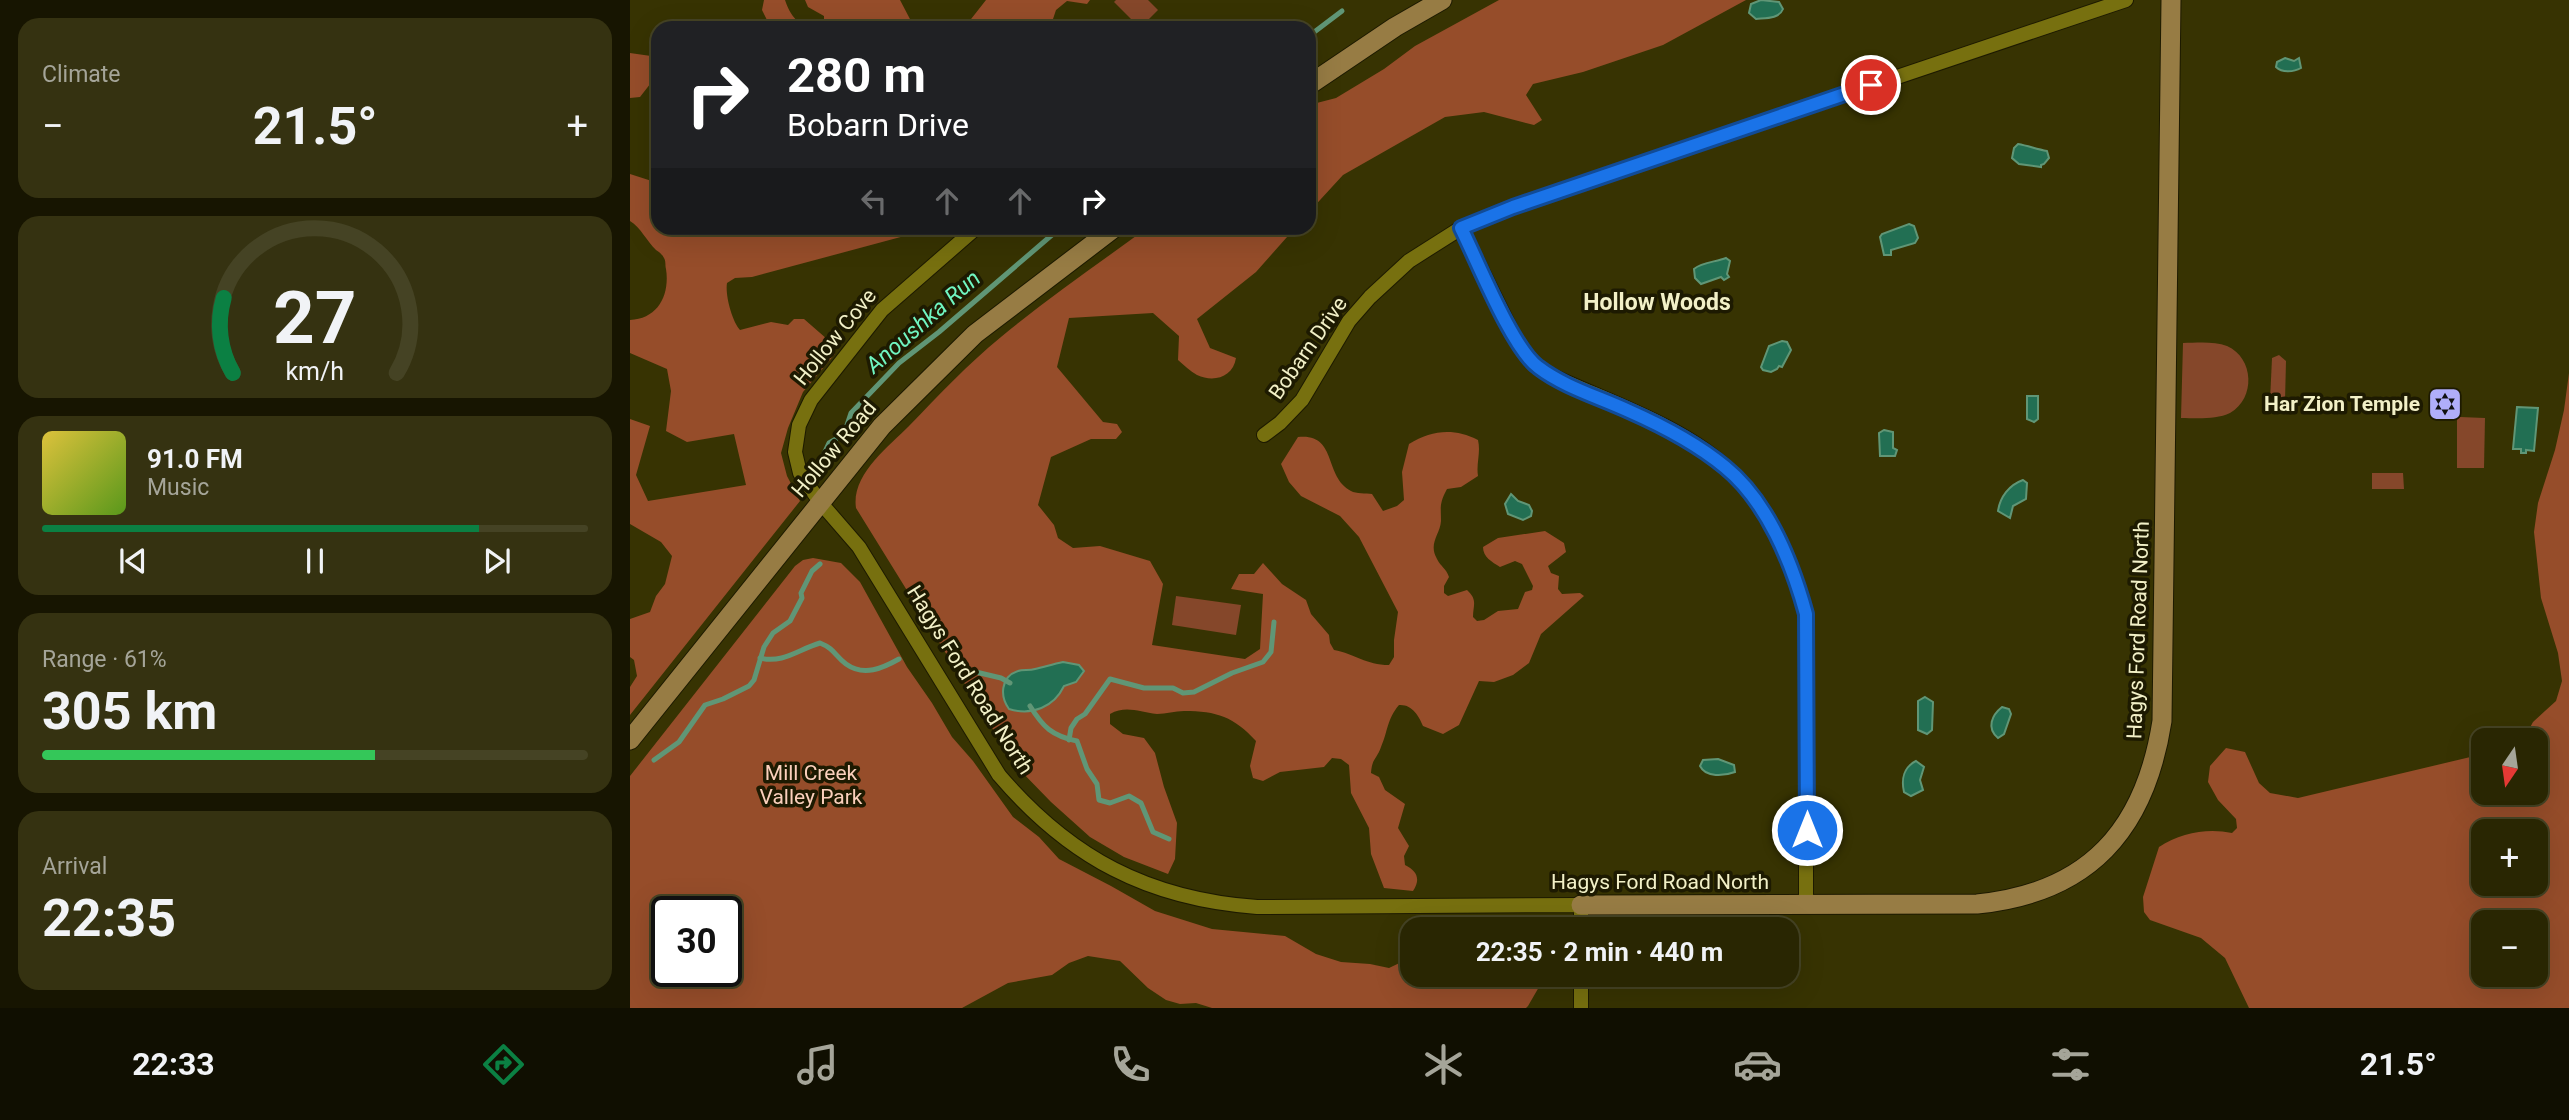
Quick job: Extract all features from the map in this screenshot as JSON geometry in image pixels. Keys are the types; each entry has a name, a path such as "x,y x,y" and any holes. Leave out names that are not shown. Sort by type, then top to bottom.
{"street":[{"path":"1316,80 1395,27 1442,0"},
{"name":"Bobarn Drive","path":"1264,435 1302,400 1344,329 1365,302 1409,261 1461,228 1598,178 2126,0"},
{"name":"Hagys Ford Road North","path":"820,502 859,547 999,775 1026,807 1056,833 1119,873 1176,893 1225,905 1257,907 1977,904 2026,897 2071,876 2110,844 2127,822 2151,773 2162,721 2171,0"},
{"path":"1461,228 1518,344 1537,367 1683,437 1705,452 1727,468 1773,529 1797,580 1806,614 1806,904"},
{"name":"Hollow Cove","path":"820,502 800,473 796,462 796,438 807,406 882,310 968,235"},
{"name":"Hollow Road","path":"630,740 882,426 950,356 1002,312 1105,235"},
{"path":"1581,905 1581,917"},
{"path":"1581,987 1581,1008"}],"shaded area":[{"path":"1148,0 1158,10 1147,21 1133,21 1114,2"},
{"path":"1761,0 1779,2 1783,9 1775,16 1756,19 1749,13 1751,4"},
{"path":"2285,58 2294,61 2299,58 2301,68 2288,71 2276,67 2277,62"},
{"path":"2018,144 2047,151 2049,158 2041,167 2019,164 2012,158 2014,148"},
{"path":"1909,224 1914,226 1918,238 1915,243 1891,250 1891,255 1884,255 1880,237 1882,234"},
{"path":"1726,258 1730,261 1727,274 1729,277 1701,284 1695,278 1694,269 1697,267"},
{"path":"1787,342 1791,350 1782,367 1779,366 1771,372 1763,370 1761,367 1769,346"},
{"path":"2183,343 2222,344 2243,359 2247,369 2248,388 2244,398 2230,413 2212,418 2181,418"},
{"path":"2279,355 2286,361 2285,401 2282,406 2276,407 2271,405 2270,401 2272,358"},
{"path":"2027,396 2038,396 2038,419 2034,422 2027,419"},
{"path":"2517,407 2538,408 2534,451 2526,450 2526,453 2521,453 2521,449 2513,449"},
{"path":"2457,418 2485,418 2484,468 2457,468"},
{"path":"1884,430 1893,432 1893,448 1897,450 1895,456 1880,456 1879,433"},
{"path":"2372,473 2403,473 2404,489 2372,489"},
{"path":"2023,480 2027,483 2026,499 2013,506 2010,518 1998,511 1999,506 2009,488"},
{"path":"1511,494 1518,501 1529,505 1531,516 1523,520 1508,514 1505,504"},
{"path":"1176,596 1241,605 1236,635 1172,625"},
{"path":"1063,662 1079,665 1084,671 1076,682 1064,686 1054,699 1041,708 1026,711 1009,709 1003,688 1012,674"},
{"path":"1925,697 1933,702 1932,730 1927,734 1918,730 1918,701"},
{"path":"2002,707 2009,709 2011,714 2004,734 1998,738 1991,726 1995,714"},
{"path":"1718,759 1734,765 1735,772 1711,774 1706,773 1700,766 1703,760"},
{"path":"1916,761 1924,767 1920,780 1923,790 1911,796 1904,792 1903,778 1906,770"}],"green space":[{"path":"764,0 785,0 798,21 768,21 762,10"},
{"path":"805,0 900,0 911,21 824,21 824,16 808,7"},
{"path":"986,0 1090,0 1087,4 1067,1 1056,10 1052,21 970,21"},
{"path":"1499,0 1746,0 1663,45 1583,72 1533,84 1526,95 1542,120 1534,125 1484,112 1445,117 1343,175 1316,204 1316,103 1336,98 1384,69 1415,46"},
{"path":"630,53 651,56 651,83 640,97 630,98"},
{"path":"630,174 651,181 651,235 908,235 752,277 735,278 727,283 730,308 740,330 771,322 788,325 794,319 804,319 835,346 835,354 803,392 781,453 787,476 800,501 630,715 630,687 637,676 634,660 630,657 630,619 650,612 656,596 665,584 672,556 661,542 630,524 630,419 650,426 636,475 648,501 746,485 734,434 687,442 666,431 671,391 667,369 630,353 630,320 640,319 655,310 664,296 667,279 663,257 630,221"},
{"path":"1137,235 1289,235 1256,272 1197,319 1210,348 1236,358 1231,370 1222,377 1197,375 1178,360 1179,336 1153,313 1069,318 1057,367 1103,422 1117,424 1122,432 1116,439 1091,439 1051,457 1038,505 1054,525 1058,538 1073,548 1100,546 1150,561 1163,584 1152,645 1245,659 1260,649 1263,594 1231,589 1239,574 1254,574 1263,563 1282,584 1306,600 1311,614 1329,635 1334,650 1389,665 1394,657 1398,612 1359,537 1340,516 1301,496 1289,482 1281,464 1298,437 1319,442 1325,448 1342,484 1353,492 1372,494 1383,511 1404,500 1402,472 1409,444 1443,432 1478,440 1478,476 1461,487 1447,489 1434,548 1437,559 1449,577 1444,593 1448,596 1467,590 1474,600 1473,617 1477,621 1484,620 1498,611 1518,609 1525,592 1532,590 1533,586 1522,564 1515,561 1500,567 1486,556 1483,547 1498,538 1545,531 1564,543 1566,552 1548,566 1551,573 1559,576 1558,589 1562,594 1580,593 1584,596 1541,634 1529,663 1513,675 1494,682 1479,681 1459,725 1443,734 1423,726 1408,706 1399,705 1390,720 1371,773 1379,777 1385,790 1405,804 1398,828 1409,846 1404,856 1405,865 1416,876 1417,883 1413,891 1384,888 1371,854 1369,828 1351,793 1349,765 1341,759 1332,758 1324,767 1280,772 1263,781 1253,778 1250,766 1256,741 1240,726 1215,714 1184,711 1157,714 1127,710 1110,714 1110,724 1123,734 1144,738 1155,753 1177,823 1175,859 1168,874 1124,857 1090,837 1015,765 856,508 856,496 865,473 882,452 965,369 1037,309"},
{"path":"2569,373 2569,1008 2249,1008 2225,958 2201,938 2150,920 2144,912 2143,897 2159,847 2186,835 2205,831 2232,833 2237,828 2236,819 2218,800 2208,782 2210,766 2226,748 2245,752 2259,783 2270,793 2298,798 2471,757 2471,805 2548,805 2548,728 2530,728 2556,701 2562,681 2558,653 2541,598 2534,532 2538,503 2555,450"},
{"name":"Mill Creek Valley Park","path":"813,558 841,563 860,582 907,667 952,737 973,761 1013,817 1039,837 1059,859 1155,911 1212,929 1285,936 1316,954 1341,962 1389,968 1400,963 1400,987 1539,987 1528,1006 1212,1008 1196,1003 1180,1004 1166,1000 1148,988 1120,961 1088,956 1069,963 1052,975 1008,983 962,1008 630,1008 630,776 795,566 803,560"}],"waterway":[{"name":"Anoushka Run","path":"1316,31 1342,11"},
{"name":"Anoushka Run","path":"823,456 829,443 836,439 847,425 851,413 899,363 1052,235"},
{"path":"654,760 679,742 705,705 749,686 754,680 764,647 773,633 790,621 812,571 820,564"},
{"path":"1069,740 1071,728 1077,719 1085,714 1110,679 1144,688 1173,688 1183,693 1194,692 1232,673 1263,662 1271,652 1274,622"},
{"path":"760,658 776,659 820,643 846,664 860,670 880,668 899,659"},
{"path":"959,668 1001,678 1010,683"},
{"path":"1030,706 1049,730 1077,741 1087,769 1097,784 1099,800 1110,803 1129,796 1141,803 1153,832 1169,839"}],"place":[{"name":"Har Zion Temple","path":"2445,404"}],"district":[{"name":"Hollow Woods","path":"1657,302"}],"route":[{"path":"1807,830 1806,614 1797,580 1773,529 1744,487 1727,468 1705,452 1654,422 1537,367 1518,344 1461,228 1513,207 1871,85"}]}
